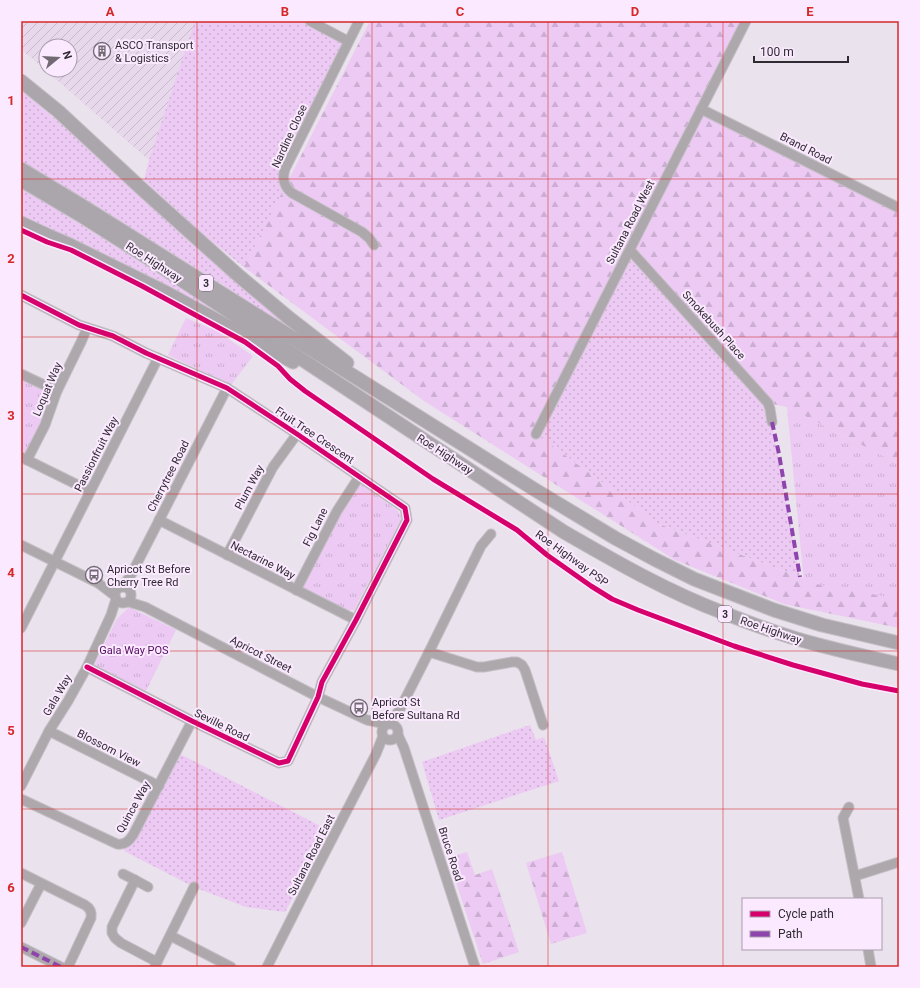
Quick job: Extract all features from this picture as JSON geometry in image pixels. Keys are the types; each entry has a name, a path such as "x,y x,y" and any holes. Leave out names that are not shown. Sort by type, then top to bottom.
{"highway":[{"path":"21,81 58,111 153,200 239,276 390,399"},
{"name":"Roe Highway","path":"21,169 88,209 524,483 615,538 687,575 734,595 822,625 899,643"},
{"name":"Roe Highway","path":"21,180 148,258 564,532 644,578 723,613 770,630 818,645 899,664"},
{"path":"21,223 166,292 365,401"}],"street":[{"path":"310,21 348,41"},
{"name":"Nardine Close","path":"358,21 284,173 284,181 287,188 292,193 362,232 374,245"},
{"name":"Sultana Road West","path":"536,434 746,21"},
{"name":"Brand Road","path":"702,109 899,208"},
{"name":"Smokebush Place","path":"630,250 768,403 772,422"},
{"name":"Fruit Tree Crescent","path":"21,295 79,325 113,336 158,358 227,388 405,508 407,520 356,620 322,682 318,697"},
{"name":"Loquat Way","path":"24,458 45,425 56,391 87,328"},
{"name":"Passionfruit Way","path":"21,628 158,358"},
{"path":"21,374 56,391"},
{"name":"Cherrytree Road","path":"123,595 159,520 227,388"},
{"name":"Plum Way","path":"227,555 273,467 297,434"},
{"path":"24,458 90,491"},
{"name":"Fig Lane","path":"296,590 336,511 359,477"},
{"name":"Nectarine Way","path":"159,520 356,620"},
{"path":"390,735 399,711 481,546 491,534"},
{"name":"Apricot Street","path":"21,545 123,595 318,697 367,720 390,735"},
{"name":"Gala Way","path":"21,786 49,731 87,667 112,614 123,595"},
{"path":"429,652 477,667 512,662 517,662 522,665 543,725"},
{"name":"Seville Road","path":"87,667 192,721 279,763 288,761 318,697"},
{"path":"387,724 399,711"},
{"name":"Apricot Street","path":"367,720 387,724"},
{"name":"Quince Way","path":"21,799 122,845 129,841 133,835 192,721"},
{"name":"Sultana Road East","path":"267,967 376,754 390,735 382,729 387,724"},
{"name":"Blossom View","path":"49,731 159,786"},
{"name":"Bruce Road","path":"390,735 404,748 475,967"},
{"path":"849,807 843,818 859,898"},
{"path":"855,876 899,862"},
{"path":"21,873 89,908 92,915 91,918 68,967"},
{"path":"123,874 148,887"},
{"path":"135,880 112,927 112,932 115,938 121,943 156,964 194,887"},
{"path":"21,923 41,884"},
{"path":"170,936 231,967"},
{"path":"21,947 61,967"},
{"path":"868,950 871,967"}],"shaded area":[{"path":"21,21 196,21 149,160 54,78 78,78 78,38 38,38 38,64 21,49"}],"green space":[{"path":"195,21 310,21 348,41 290,161 287,188 249,271 205,236 144,180 149,160"},
{"path":"370,21 746,21 702,109 899,212 899,464 787,407 768,403 630,250 536,434 659,524 800,577 899,596 899,628 784,604 675,560 424,401 244,267"},
{"path":"21,90 353,372 223,285 74,193 21,163"},
{"path":"21,187 324,377 21,217"},
{"path":"630,250 768,403 800,577 659,524 536,434"},
{"path":"186,318 217,331 253,356 231,385 168,355"},
{"path":"21,378 53,395 27,454 21,450"},
{"path":"787,407 899,464 899,599 804,582"},
{"path":"361,484 397,510 402,518 354,610 348,610 302,588 341,514"},
{"name":"Gala Way POS","path":"129,607 176,630 146,691 94,666 116,620"},
{"path":"530,725 536,740 544,737 559,781 439,820 422,762"},
{"path":"176,752 330,831 285,912 246,907 194,887 124,851"},
{"path":"467,852 475,875 492,869 519,952 483,964 448,858"},
{"path":"562,852 587,933 551,944 526,863"}],"marked path":[{"path":"772,422 800,577"},
{"path":"21,947 61,967"}],"cycle path":[{"name":"Roe Highway PSP","path":"21,230 47,242 71,250 142,286 245,342 278,366 290,379 305,391 433,479 517,530 547,555 612,599 734,646 793,665 862,684 899,691"},
{"path":"21,295 79,325 113,336 146,353 227,388 405,508 407,520 356,620 322,682 318,697 288,761 279,763 192,721 87,667"}],"place":[{"name":"ASCO Transport & Logistics","path":"102,51"},
{"name":"Apricot St Before Cherry Tree Rd","path":"94,575"},
{"name":"Apricot St Before Sultana Rd","path":"359,708"}]}
